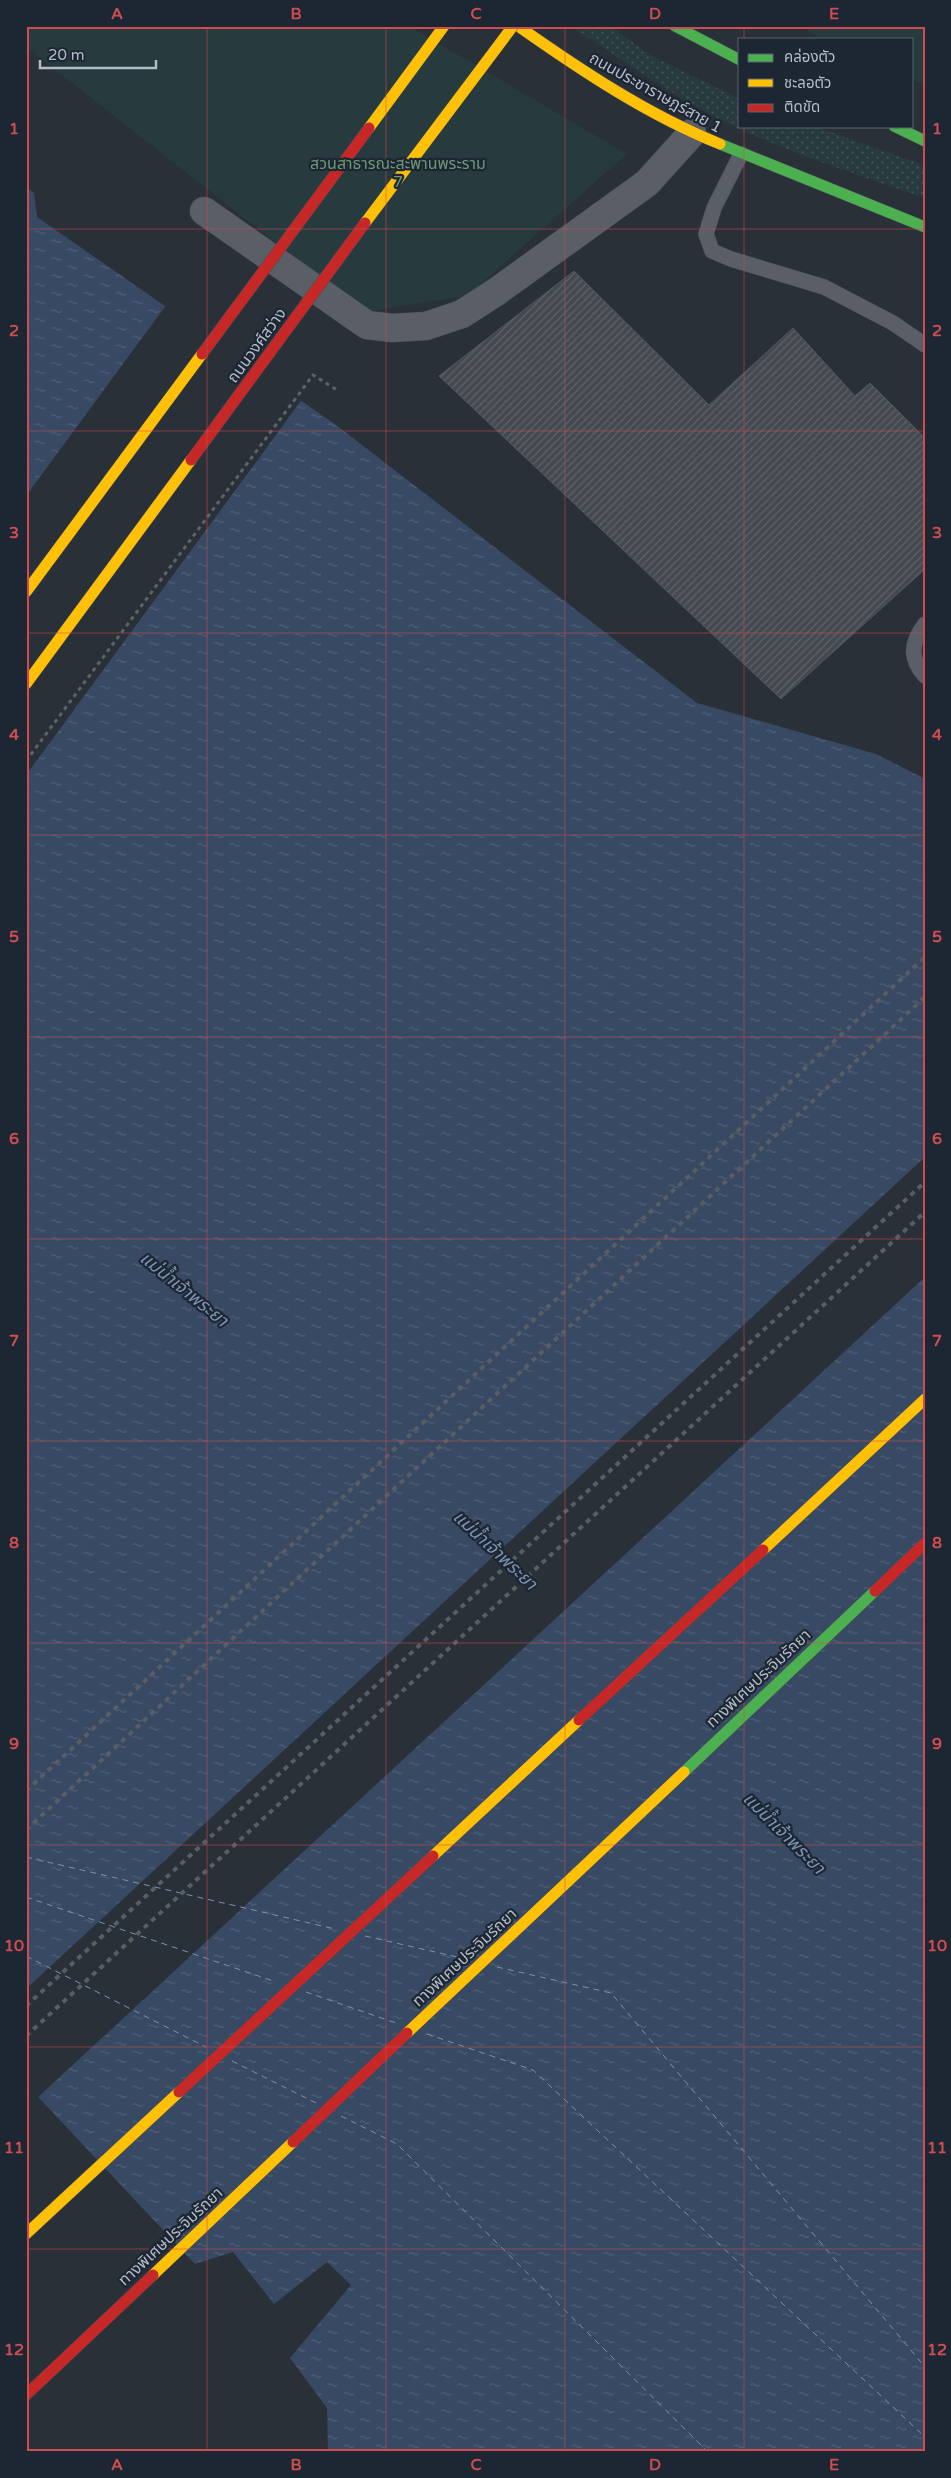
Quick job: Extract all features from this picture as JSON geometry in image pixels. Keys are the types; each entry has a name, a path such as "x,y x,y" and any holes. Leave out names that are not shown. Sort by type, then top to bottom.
{"main road":[{"path":"26,592 444,26"},
{"name":"ถนนวงศ์สว่าง","path":"26,684 433,131 513,26"},
{"name":"ถนนประชาราษฎร์สาย 1","path":"518,26 582,71 692,133 925,227"},
{"path":"675,26 738,59"},
{"path":"898,128 925,141"},
{"path":"26,2234 925,1399"},
{"name":"ทางพิเศษประจิมรัถยา","path":"26,2395 925,1543"}],"street":[{"path":"204,211 367,325 392,328 426,326 462,314 496,292 647,183 692,133"}],"lane":[{"path":"741,154 714,208 706,234 712,251 731,259 824,286 893,323 925,345"},
{"path":"925,624 916,635 912,651 916,667 925,676"}],"path":[{"path":"26,761 313,375 337,390"}],"green space":[{"name":"สวนสาธารณะสะพานพระราม 7","path":"26,26 409,26 627,154 467,296 364,312 26,47"},
{"path":"571,26 611,26 650,55 738,98 738,128 819,128 925,165 925,198 801,155 753,135 729,124 708,113 629,65"},
{"path":"801,26 925,26 925,86 914,80 914,38 819,38"}],"water":[{"name":"แม่น้ำเจ้าพระยา","path":"26,187 34,193 37,217 336,425 697,703 876,754 925,779 925,2452 328,2452 327,2408 290,2358 351,2285 327,2262 274,2304 233,2252 195,2264 26,2084"}],"pier":[{"path":"167,304 303,398 26,775 26,496"},
{"path":"925,1157 925,1277 37,2098 26,2088 26,1989"}],"building":[{"path":"574,271 709,405 793,328 855,396 870,383 925,438 925,569 781,699 439,376"}],"ferry route":[{"path":"26,1857 335,1929"},
{"path":"26,1897 276,1982"},
{"path":"365,1936 466,1959"},
{"path":"26,1956 206,2047"},
{"path":"497,1967 611,1993 925,2367"},
{"path":"306,1992 399,2024"},
{"path":"427,2034 533,2070 925,2437"},
{"path":"232,2061 316,2103"},
{"path":"341,2116 397,2144 708,2452"}],"railway":[{"path":"26,1791 925,957"},
{"path":"26,1830 925,997"},
{"path":"26,2006 925,1182"},
{"path":"26,2036 925,1212"}],"traffic: fast":[{"path":"675,26 738,59"},
{"path":"898,128 925,141"},
{"path":"720,144 925,227"},
{"path":"684,1772 875,1591"}],"traffic: slow":[{"path":"369,128 444,26"},
{"path":"365,223 513,26"},
{"path":"518,26 641,106 720,144"},
{"path":"26,592 202,354"},
{"path":"26,684 191,460"},
{"path":"763,1550 925,1399"},
{"path":"433,1856 579,1720"},
{"path":"407,2033 684,1772"},
{"path":"26,2234 179,2092"},
{"path":"153,2275 293,2142"}],"traffic: jam":[{"path":"202,354 369,128"},
{"path":"191,460 365,223"},
{"path":"875,1591 925,1543"},
{"path":"579,1720 763,1550"},
{"path":"179,2092 433,1856"},
{"path":"293,2142 407,2033"},
{"path":"26,2395 153,2275"}]}
